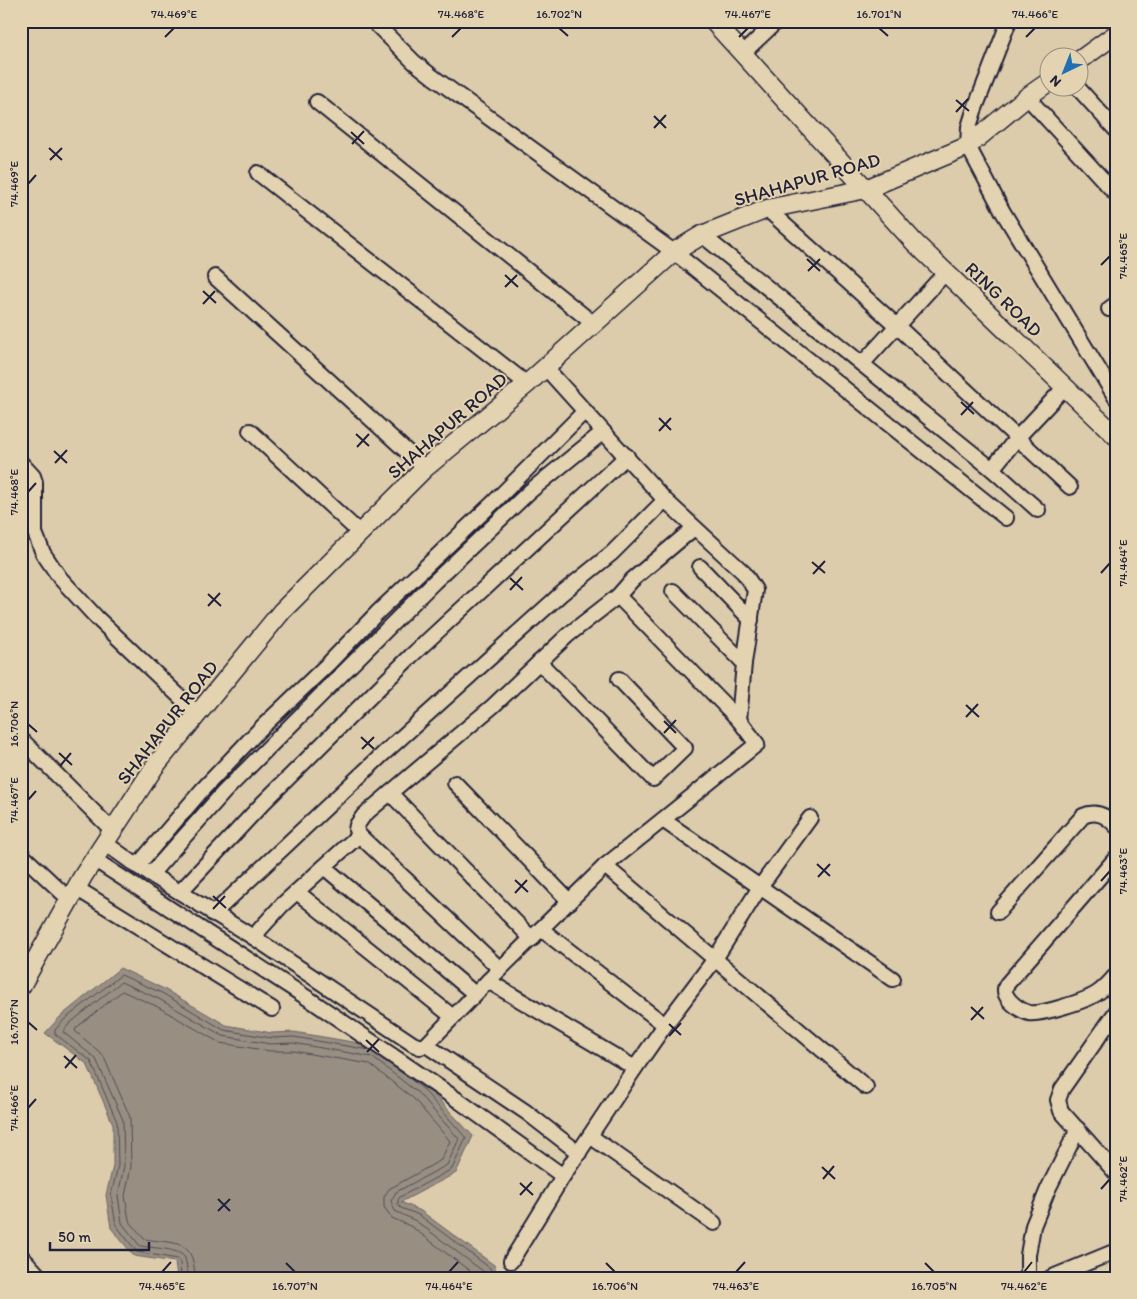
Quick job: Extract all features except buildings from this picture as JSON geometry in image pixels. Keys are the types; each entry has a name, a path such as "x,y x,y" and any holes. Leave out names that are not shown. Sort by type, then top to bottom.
{"main road":[{"name":"RING ROAD","path":"713,21 914,242 1116,436"},
{"path":"1090,53 1116,34"},
{"name":"SHAHAPUR ROAD","path":"21,986 73,894 155,766 282,611 425,468 527,384 674,252 702,235 767,209 866,189 968,146 1040,88"}],"street":[{"path":"373,21 414,62 433,77 674,252 1006,518"},
{"path":"743,53 777,21"},
{"path":"1009,21 974,111 969,127 968,146 1002,212 1116,398"},
{"path":"1027,97 1116,194"},
{"path":"1087,98 1116,130"},
{"path":"317,102 594,324"},
{"path":"258,173 527,384"},
{"path":"767,209 897,326 1070,487"},
{"path":"702,235 992,469 1038,510"},
{"path":"862,364 946,272"},
{"path":"215,277 425,468"},
{"path":"545,367 666,500 744,573 755,590 744,663 739,720"},
{"path":"992,469 1017,438 1066,387"},
{"path":"138,866 202,790 260,729 329,664 378,612 585,412"},
{"path":"250,431 360,533"},
{"path":"151,874 224,792 441,576 529,492 603,432"},
{"path":"180,892 263,803 411,656 627,456"},
{"path":"21,463 33,476 35,482 35,533 43,554 60,578 97,618 198,714"},
{"path":"213,914 383,754 561,594 612,552 666,500"},
{"path":"500,970 359,835 356,830 357,825 364,816 390,793 493,706 568,635 618,596 632,580 694,528"},
{"path":"700,567 751,620"},
{"path":"674,591 744,663"},
{"path":"21,739 109,837 138,866 252,937 420,1047 426,1045 605,866 757,744 739,720 618,596"},
{"path":"540,662 653,779 685,748 619,679"},
{"path":"455,784 570,902"},
{"path":"390,793 536,934 665,1025"},
{"path":"998,912 1083,816 1093,812 1102,814 1115,822"},
{"path":"511,1261 635,1068 715,959 760,887 810,818"},
{"path":"663,820 893,979"},
{"path":"252,937 282,905 359,835"},
{"path":"21,854 73,894 272,1009"},
{"path":"1116,858 1004,988 1010,1000 1019,1009 1029,1013 1038,1013 1086,999 1108,985 1116,976"},
{"path":"95,860 312,1001 459,1101 564,1176"},
{"path":"605,866 866,1087"},
{"path":"324,867 475,994"},
{"path":"297,892 453,1017"},
{"path":"488,981 635,1068"},
{"path":"1116,1012 1062,1089 1058,1100 1061,1111 1116,1173"},
{"path":"426,1045 526,1112 579,1153"},
{"path":"1028,1278 1028,1255 1032,1226 1078,1129"},
{"path":"590,1136 714,1223"},
{"path":"1050,1278 1116,1251"},
{"path":"21,1256 41,1278"}],"water":[{"path":"120,968 164,989 226,1025 272,1033 294,1032 376,1046 425,1085 473,1136 456,1173 401,1202 421,1211 494,1265 499,1278 177,1278 175,1262 134,1256 111,1228 106,1195 113,1166 113,1124 87,1064 45,1033 61,1016"}]}
